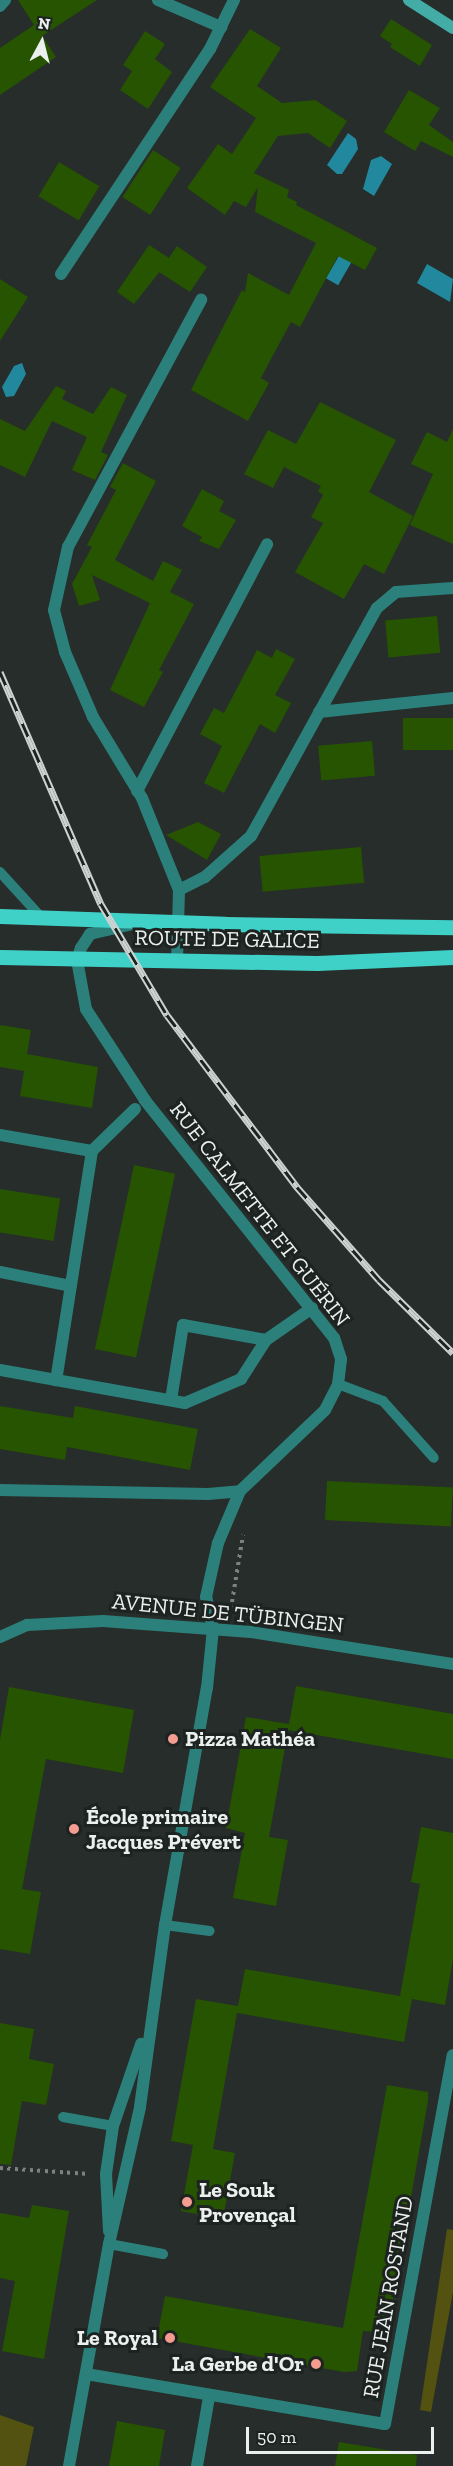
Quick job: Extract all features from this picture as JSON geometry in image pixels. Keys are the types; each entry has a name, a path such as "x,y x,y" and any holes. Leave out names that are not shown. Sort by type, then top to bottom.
{"main road":[{"name":"ROUTE DE GALICE","path":"0,916 453,927"},
{"name":"ROUTE DE GALICE","path":"0,957 317,963 453,957"}],"street":[{"path":"0,6 5,0"},
{"path":"158,0 220,27"},
{"path":"61,274 210,50 234,0"},
{"path":"409,0 453,28"},
{"path":"177,962 176,921 179,890 137,791 93,717 65,652 56,626 57,592 68,547 201,300"},
{"path":"137,791 267,544"},
{"path":"179,890 213,871 251,836 376,608 396,592 453,588"},
{"path":"319,712 453,698"},
{"path":"77,960 90,934 149,921"},
{"name":"RUE CALMETTE ET GUÉRIN","path":"77,960 86,1010 145,1100 312,1308 334,1338 340,1359 338,1384 326,1410 240,1491 218,1543 206,1597 213,1629 207,1688 149,2023"},
{"path":"56,1380 92,1151 135,1109"},
{"path":"0,1135 92,1151"},
{"path":"0,1272 71,1286"},
{"path":"0,1370 185,1403 241,1379 266,1340 312,1308"},
{"path":"171,1400 183,1324 266,1340"},
{"path":"0,1490 208,1494 240,1491"},
{"name":"AVENUE DE TÜBINGEN","path":"0,1637 27,1625 62,1620 213,1629 453,1664"},
{"path":"109,2244 106,2174 113,2126 149,2023"},
{"path":"69,2466 109,2244 127,2178 149,2023"},
{"name":"RUE JEAN ROSTAND","path":"86,2374 209,2397 386,2424 452,2074 453,2055"},
{"path":"197,2466 209,2397"}],"lane":[{"path":"0,872 41,916"},
{"path":"135,1109 145,1100"},
{"path":"338,1384 382,1401 434,1458"},
{"path":"165,1925 210,1931"},
{"path":"63,2117 113,2126"},
{"path":"109,2244 163,2254"}],"path":[{"path":"245,1528 232,1602 246,1617"},
{"path":"0,2168 62,2175 106,2174"}],"shaded area":[{"path":"447,2229 453,2230 453,2292 431,2412 420,2410"},
{"path":"0,2415 34,2427 26,2466 0,2466"}],"water":[{"path":"348,133 356,139 358,149 342,174 337,174 327,165"},
{"path":"381,156 392,164 374,196 363,189 371,160"},
{"path":"340,254 352,261 338,285 326,278"},
{"path":"427,264 453,279 450,302 417,283"},
{"path":"22,363 26,374 14,396 6,397 2,387 14,366"}],"building":[{"path":"18,0 97,0 42,36 56,57 0,95 0,48 34,25"},
{"path":"391,19 432,45 420,66 390,47 392,44 380,36"},
{"path":"250,29 281,48 257,86 282,103 315,100 347,121 330,148 308,133 278,136 254,173 289,190 287,197 297,202 296,205 377,248 365,270 338,256 300,327 291,322 261,378 269,383 248,421 191,390 242,290 245,292 248,273 289,295 316,243 255,212 258,187 246,207 234,201 225,215 187,188 218,144 232,154 256,118 210,87"},
{"path":"145,31 165,44 155,59 172,72 148,109 120,90 132,71 123,65"},
{"path":"409,90 440,108 429,125 453,142 453,157 421,141 415,151 384,132"},
{"path":"153,150 181,168 150,215 123,197"},
{"path":"59,162 99,186 79,220 38,196"},
{"path":"149,245 169,258 177,246 207,267 190,292 159,272 134,304 117,292"},
{"path":"0,279 28,297 0,341"},
{"path":"56,386 66,391 62,399 93,414 111,387 127,395 101,452 108,455 95,480 72,470 87,437 52,421 25,477 0,465 0,419 25,431"},
{"path":"320,402 396,440 369,492 413,516 384,574 364,564 344,599 295,572 323,523 311,517 323,495 318,491 321,486 284,467 273,488 244,474 268,430 296,444"},
{"path":"453,429 453,544 410,525 433,474 411,464 427,432 447,442"},
{"path":"123,463 156,481 115,560 153,581 163,561 182,570 170,592 194,604 159,670 163,672 144,707 110,690 150,603 92,575 100,600 79,606 72,584 92,547 87,545 116,490 110,487"},
{"path":"202,489 224,501 219,511 236,520 219,549 199,541 202,537 182,526"},
{"path":"437,616 440,653 388,657 385,621"},
{"path":"276,649 295,659 275,695 291,703 275,733 260,724 224,793 204,783 222,746 200,734 214,708 224,713 257,650 272,658"},
{"path":"403,718 453,718 453,750 403,750"},
{"path":"372,741 375,776 321,781 318,746"},
{"path":"198,822 221,834 207,860 166,835"},
{"path":"361,847 364,883 263,892 259,856"},
{"path":"0,1025 31,1030 27,1054 98,1067 92,1108 20,1096 24,1071 0,1067"},
{"path":"134,1165 175,1174 136,1358 95,1349"},
{"path":"0,1189 60,1199 54,1241 0,1233"},
{"path":"0,1406 73,1418 75,1406 198,1429 190,1470 67,1447 65,1460 0,1449"},
{"path":"327,1481 453,1488 451,1527 325,1520"},
{"path":"296,1686 453,1714 453,1759 288,1730 269,1837 288,1840 276,1906 233,1898 245,1833 226,1828 246,1717 289,1724"},
{"path":"9,1687 134,1710 123,1773 46,1759 22,1889 41,1892 30,1954 0,1949 0,1740"},
{"path":"421,1827 453,1833 453,1959 445,2005 412,1999 404,2042 237,2013 213,2149 235,2153 223,2219 181,2211 193,2145 171,2141 196,1999 238,2006 245,1969 400,1996 420,1884 411,1882"},
{"path":"0,2023 34,2029 29,2059 54,2064 46,2105 22,2101 11,2165 0,2164"},
{"path":"387,2085 428,2092 428,2101 387,2333 363,2331 357,2371 344,2372 157,2338 165,2296 343,2328"},
{"path":"32,2205 69,2211 44,2359 2,2351 15,2281 0,2278 0,2213 29,2218"},
{"path":"117,2421 165,2430 159,2466 109,2466"},
{"path":"339,2442 417,2455 416,2466 335,2466"}],"railway":[{"path":"0,672 101,904 167,1015 297,1187 379,1280 453,1353"}],"place":[{"name":"Pizza Mathéa","path":"173,1739"},
{"name":"École primaire Jacques Prévert","path":"74,1829"},
{"name":"Le Souk Provençal","path":"187,2202"},
{"name":"Le Royal","path":"170,2338"},
{"name":"La Gerbe d'Or","path":"316,2364"}]}
